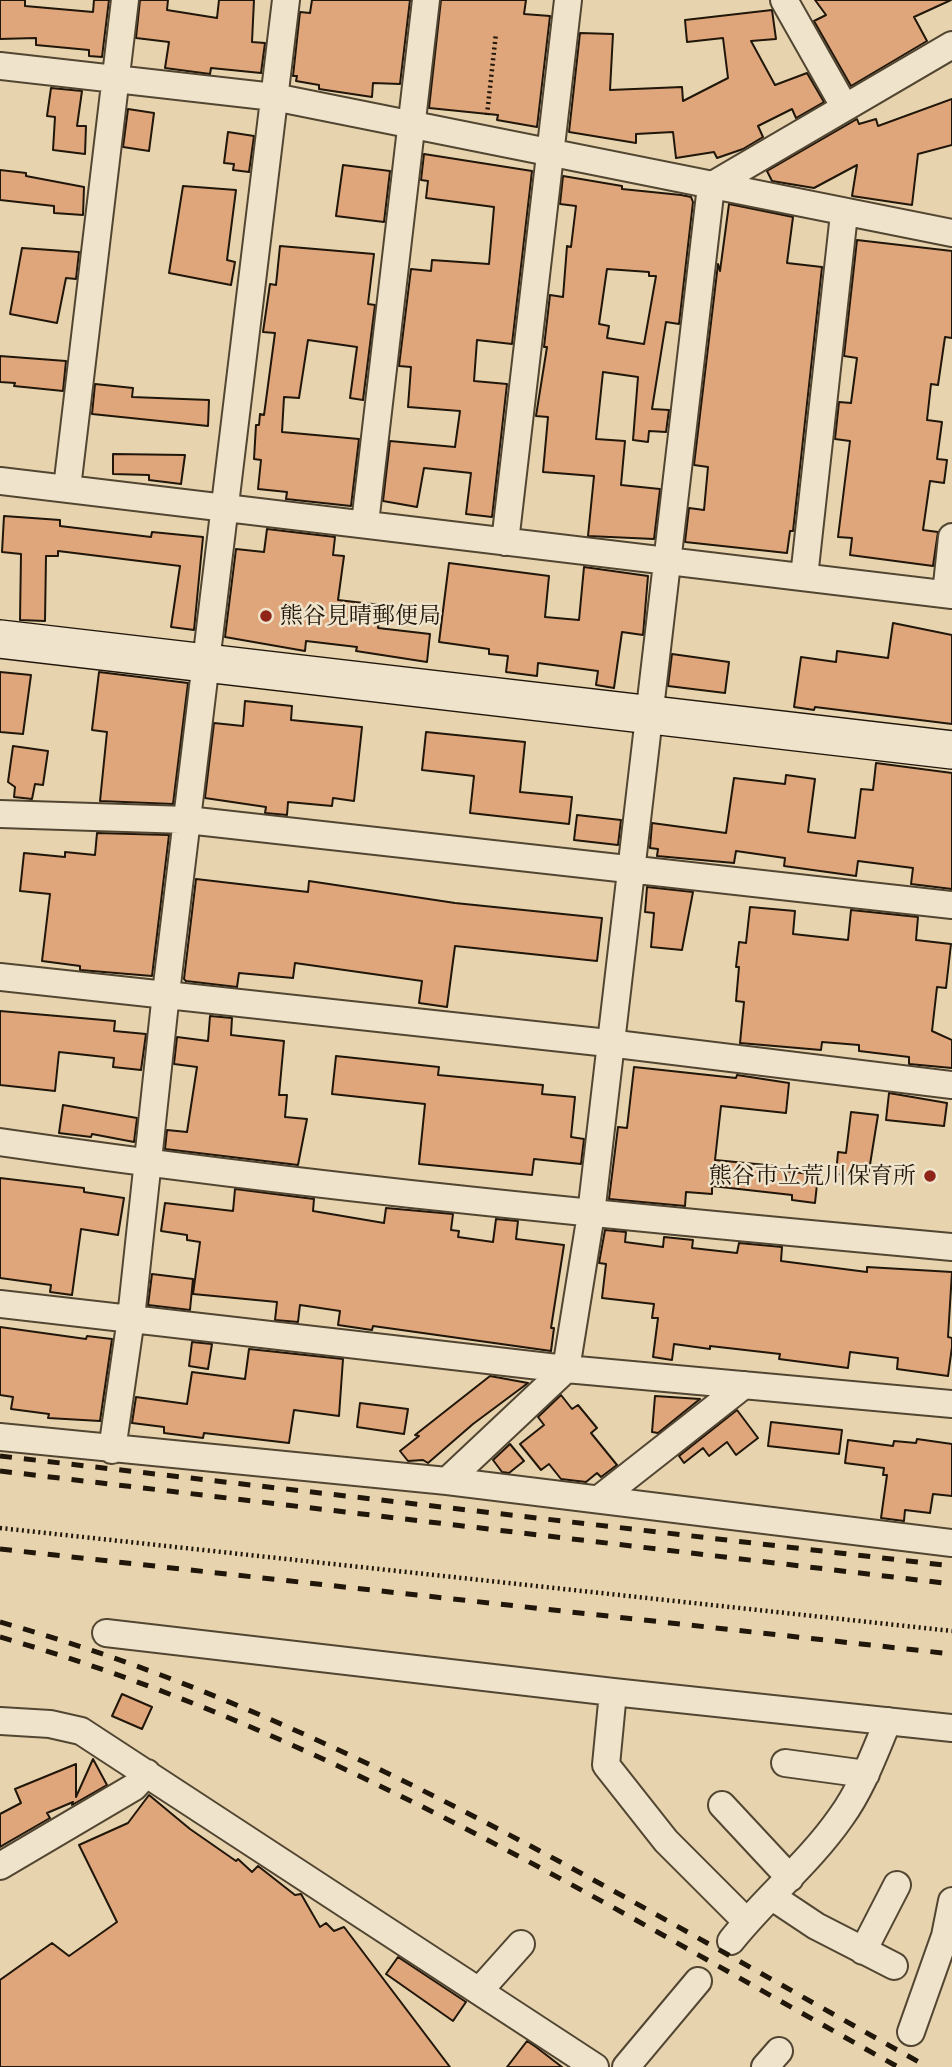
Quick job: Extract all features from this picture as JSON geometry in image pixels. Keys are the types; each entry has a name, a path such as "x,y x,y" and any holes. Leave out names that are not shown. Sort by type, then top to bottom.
{"street":[{"path":"67,488 125,0"},
{"path":"112,1450 131,1318 146,1163 286,0"},
{"path":"366,523 426,0"},
{"path":"505,542 548,152 568,0"},
{"path":"784,0 844,106"},
{"path":"711,186 952,44"},
{"path":"0,66 274,97 844,214 952,233"},
{"path":"447,1481 566,1369 590,1214 608,1043 711,186"},
{"path":"804,577 844,214"},
{"path":"0,481 949,595 952,537"},
{"path":"0,639 952,750"},
{"path":"0,814 187,820 952,905"},
{"path":"0,977 608,1043 952,1085"},
{"path":"0,1142 146,1163 590,1214 952,1247"},
{"path":"0,1304 566,1369 744,1385 951,1396"},
{"path":"599,1499 744,1385"},
{"path":"0,1437 447,1481 952,1544"},
{"path":"106,1633 612,1692 952,1728"},
{"path":"612,1692 606,1765 739,1931 782,1888 841,1817 866,1774 888,1721"},
{"path":"0,1721 50,1724 81,1731 595,2067"},
{"path":"785,1763 866,1774"},
{"path":"0,1866 134,1787 148,1773"},
{"path":"722,1805 782,1888 816,1926 894,1966"},
{"path":"863,1951 897,1885"},
{"path":"911,2032 945,1936 952,1901"},
{"path":"479,1991 521,1944"},
{"path":"626,2067 698,1981"}],"path":[{"path":"485,140 496,33"},
{"path":"0,1528 952,1631"}],"building":[{"path":"0,0 25,0 25,6 93,12 94,0 109,0 102,57 89,56 89,50 36,45 36,38 0,39"},
{"path":"140,0 168,0 167,10 217,18 219,0 254,0 252,42 265,43 261,73 211,68 210,74 165,68 169,42 136,38"},
{"path":"312,0 410,0 400,84 373,83 372,97 319,89 319,85 296,81 297,76 293,76 300,12 310,13"},
{"path":"441,0 526,0 524,14 550,16 537,127 497,120 498,115 429,108"},
{"path":"815,0 951,0 914,17 927,41 851,86 814,21 826,15"},
{"path":"772,10 776,39 751,41 775,85 807,73 824,102 796,118 792,109 758,126 763,137 743,149 717,158 714,152 676,158 673,132 636,134 636,143 569,132 580,33 613,34 610,90 682,87 683,101 728,78 723,38 687,42 685,20"},
{"path":"51,88 82,91 77,126 86,126 85,154 53,150 55,117 47,116"},
{"path":"952,99 952,145 918,154 912,205 852,196 857,165 814,188 772,181 767,171 857,119 859,124 876,119 878,126"},
{"path":"128,109 154,113 149,151 123,147"},
{"path":"228,132 254,136 249,172 233,170 234,164 224,163"},
{"path":"424,154 532,171 512,344 477,340 474,381 507,384 492,517 466,514 471,473 424,468 417,507 383,501 390,441 455,447 460,411 408,407 411,367 399,366 411,269 431,271 432,260 489,264 494,207 426,198 428,181 421,180"},
{"path":"343,165 390,171 384,222 336,216"},
{"path":"0,170 26,173 26,176 84,187 83,215 54,213 54,206 0,200"},
{"path":"563,176 622,186 622,189 691,197 693,202 679,324 666,322 652,409 669,410 666,432 649,431 648,442 633,440 638,377 603,372 596,439 625,441 621,485 660,489 654,539 588,536 594,476 543,472 548,417 536,416 547,347 544,347 550,295 563,297 567,246 571,247 576,206 560,204","holes":["607,269 649,272 649,276 656,276 644,344 607,338 609,326 599,324"]},
{"path":"183,186 236,190 227,260 235,262 231,285 169,273"},
{"path":"729,204 793,217 787,263 822,267 793,531 790,531 787,553 685,542 689,508 704,510 708,467 694,465 718,264 720,271"},
{"path":"857,240 952,251 952,338 945,337 938,385 931,384 927,420 942,422 937,459 947,460 944,483 930,481 923,530 938,532 933,566 850,555 852,538 838,537 850,441 835,439 839,402 851,403 857,358 844,356"},
{"path":"280,246 374,254 368,304 375,305 363,400 350,398 357,347 308,340 299,398 284,397 282,432 359,439 351,506 286,499 287,492 258,489 261,460 254,459 256,425 259,425 260,414 264,415 275,333 263,332 270,284 276,285"},
{"path":"22,248 79,252 76,279 66,278 57,323 10,314"},
{"path":"0,356 66,361 63,391 0,382"},
{"path":"95,384 133,388 132,397 209,400 208,426 92,414"},
{"path":"113,454 185,455 181,484 149,480 149,475 113,474"},
{"path":"4,516 60,520 60,526 151,537 152,532 203,537 194,630 171,627 180,566 58,551 58,556 46,556 45,621 20,620 21,554 2,552"},
{"path":"267,529 335,537 333,555 344,556 338,600 381,605 378,628 430,634 427,662 356,651 357,647 306,641 305,651 225,637 236,549 264,552"},
{"path":"449,563 549,576 545,617 579,620 584,567 648,576 643,635 622,632 614,688 596,685 598,671 538,663 537,676 506,672 508,656 489,654 489,649 439,642"},
{"path":"893,623 952,635 952,724 815,707 814,710 794,707 801,657 836,662 837,651 888,658"},
{"path":"672,654 729,662 725,693 668,686"},
{"path":"0,672 31,675 23,734 0,732"},
{"path":"99,672 188,683 173,804 100,801 107,732 92,730"},
{"path":"245,701 292,706 291,720 362,727 354,801 333,798 332,806 288,802 287,815 265,813 266,807 205,798 214,723 243,726"},
{"path":"426,732 525,742 520,792 572,797 569,824 470,813 474,776 422,770"},
{"path":"13,746 48,751 43,785 35,784 32,799 14,797 15,787 8,782"},
{"path":"876,763 952,773 952,889 911,884 913,868 858,861 856,876 784,866 785,858 736,851 734,863 657,856 658,849 650,848 652,823 726,833 734,778 785,784 786,775 815,779 808,832 855,838 861,789 873,790"},
{"path":"577,815 621,820 618,845 574,840"},
{"path":"97,833 169,835 152,976 80,970 80,966 42,961 50,894 20,891 24,853 65,857 65,852 95,855"},
{"path":"196,879 308,892 309,881 455,903 602,918 597,961 455,946 447,1007 419,1003 422,981 295,963 293,978 239,973 237,987 186,981 184,979"},
{"path":"647,887 693,892 682,950 651,947 654,913 645,912"},
{"path":"750,907 795,911 793,934 848,940 851,910 918,917 916,940 951,944 946,988 937,987 932,1031 952,1040 952,1068 909,1064 909,1057 859,1051 859,1045 822,1042 821,1050 740,1043 744,1002 736,1001 739,967 736,967 739,942 746,943"},
{"path":"0,1011 115,1021 114,1031 146,1034 141,1070 113,1067 114,1058 59,1052 55,1091 0,1085"},
{"path":"210,1016 232,1018 231,1035 284,1041 279,1095 287,1095 285,1117 307,1119 298,1165 165,1149 167,1130 187,1132 197,1067 174,1064 177,1037 208,1041"},
{"path":"336,1056 439,1067 438,1075 543,1085 542,1094 575,1097 571,1137 584,1139 581,1164 534,1159 532,1175 419,1164 425,1104 332,1094"},
{"path":"634,1067 736,1078 737,1075 789,1083 786,1113 721,1106 715,1160 777,1166 777,1170 818,1175 815,1203 792,1200 792,1195 712,1186 712,1194 686,1192 685,1206 609,1199 618,1127 627,1128"},
{"path":"889,1093 947,1103 944,1126 886,1120"},
{"path":"63,1105 137,1118 134,1142 92,1134 91,1137 59,1133"},
{"path":"851,1112 878,1115 868,1177 836,1174 838,1152 846,1153"},
{"path":"0,1178 84,1188 84,1192 124,1198 118,1235 81,1229 72,1295 50,1292 51,1285 0,1278"},
{"path":"235,1189 314,1199 313,1211 384,1223 386,1208 453,1214 451,1230 459,1231 458,1237 493,1242 496,1219 518,1221 516,1239 564,1245 551,1328 554,1328 551,1351 373,1326 372,1330 338,1325 340,1311 300,1305 298,1322 275,1320 277,1302 193,1294 200,1242 187,1240 187,1235 161,1231 165,1203 233,1211"},
{"path":"605,1230 626,1232 625,1242 663,1247 664,1237 693,1240 692,1248 737,1253 739,1243 782,1247 781,1261 867,1272 867,1267 952,1272 948,1337 952,1338 952,1347 948,1376 897,1369 898,1358 850,1352 848,1368 779,1359 780,1354 710,1346 710,1349 674,1344 672,1360 653,1357 658,1318 652,1318 654,1304 602,1298 606,1264 599,1263"},
{"path":"152,1274 193,1279 190,1310 148,1305"},
{"path":"0,1327 86,1339 87,1336 112,1339 100,1421 48,1418 49,1414 11,1409 13,1397 0,1395"},
{"path":"192,1342 212,1344 208,1369 189,1366"},
{"path":"249,1349 343,1359 339,1416 294,1410 289,1443 204,1433 203,1438 164,1433 164,1427 132,1423 136,1397 187,1404 192,1372 245,1379"},
{"path":"490,1376 528,1383 473,1424 428,1463 423,1460 408,1461 400,1451 419,1436 415,1435"},
{"path":"561,1395 572,1409 578,1405 597,1428 591,1433 617,1465 601,1477 597,1473 586,1482 561,1479 549,1464 541,1470 520,1444 544,1425 538,1417"},
{"path":"655,1396 700,1399 658,1433 652,1432"},
{"path":"360,1403 408,1409 404,1434 357,1427"},
{"path":"737,1410 758,1438 736,1455 727,1442 709,1456 703,1448 684,1463 679,1456"},
{"path":"771,1422 842,1430 839,1454 768,1446"},
{"path":"917,1439 952,1444 952,1496 933,1494 930,1513 905,1510 904,1521 881,1518 887,1475 883,1475 884,1468 845,1463 848,1440 893,1446 894,1441 916,1443"},
{"path":"510,1444 524,1461 509,1473 502,1472 493,1460"},
{"path":"122,1694 152,1707 142,1729 112,1716"},
{"path":"93,1759 107,1785 72,1805 73,1802 47,1813 50,1818 0,1847 0,1814 21,1803 15,1789 76,1764 76,1797"},
{"path":"149,1795 190,1829 236,1861 238,1859 252,1872 258,1866 295,1895 301,1894 320,1927 326,1923 334,1931 344,1927 450,2067 0,2067 0,1980 52,1943 69,1956 117,1922 79,1845 128,1823"},
{"path":"398,1957 466,2002 453,2021 386,1974"},
{"path":"527,2041 536,2047 562,2067 507,2067"}],"railway":[{"path":"0,1456 952,1566"},
{"path":"0,1471 952,1584"},
{"path":"0,1549 952,1654"},
{"path":"0,1622 123,1661 243,1708 360,1760 590,1878 928,2067"},
{"path":"0,1637 119,1675 235,1720 349,1771 571,1884 898,2067"}],"place":[{"name":"熊谷見晴郵便局","path":"266,616"},
{"name":"熊谷市立荒川保育所","path":"930,1176"}]}
